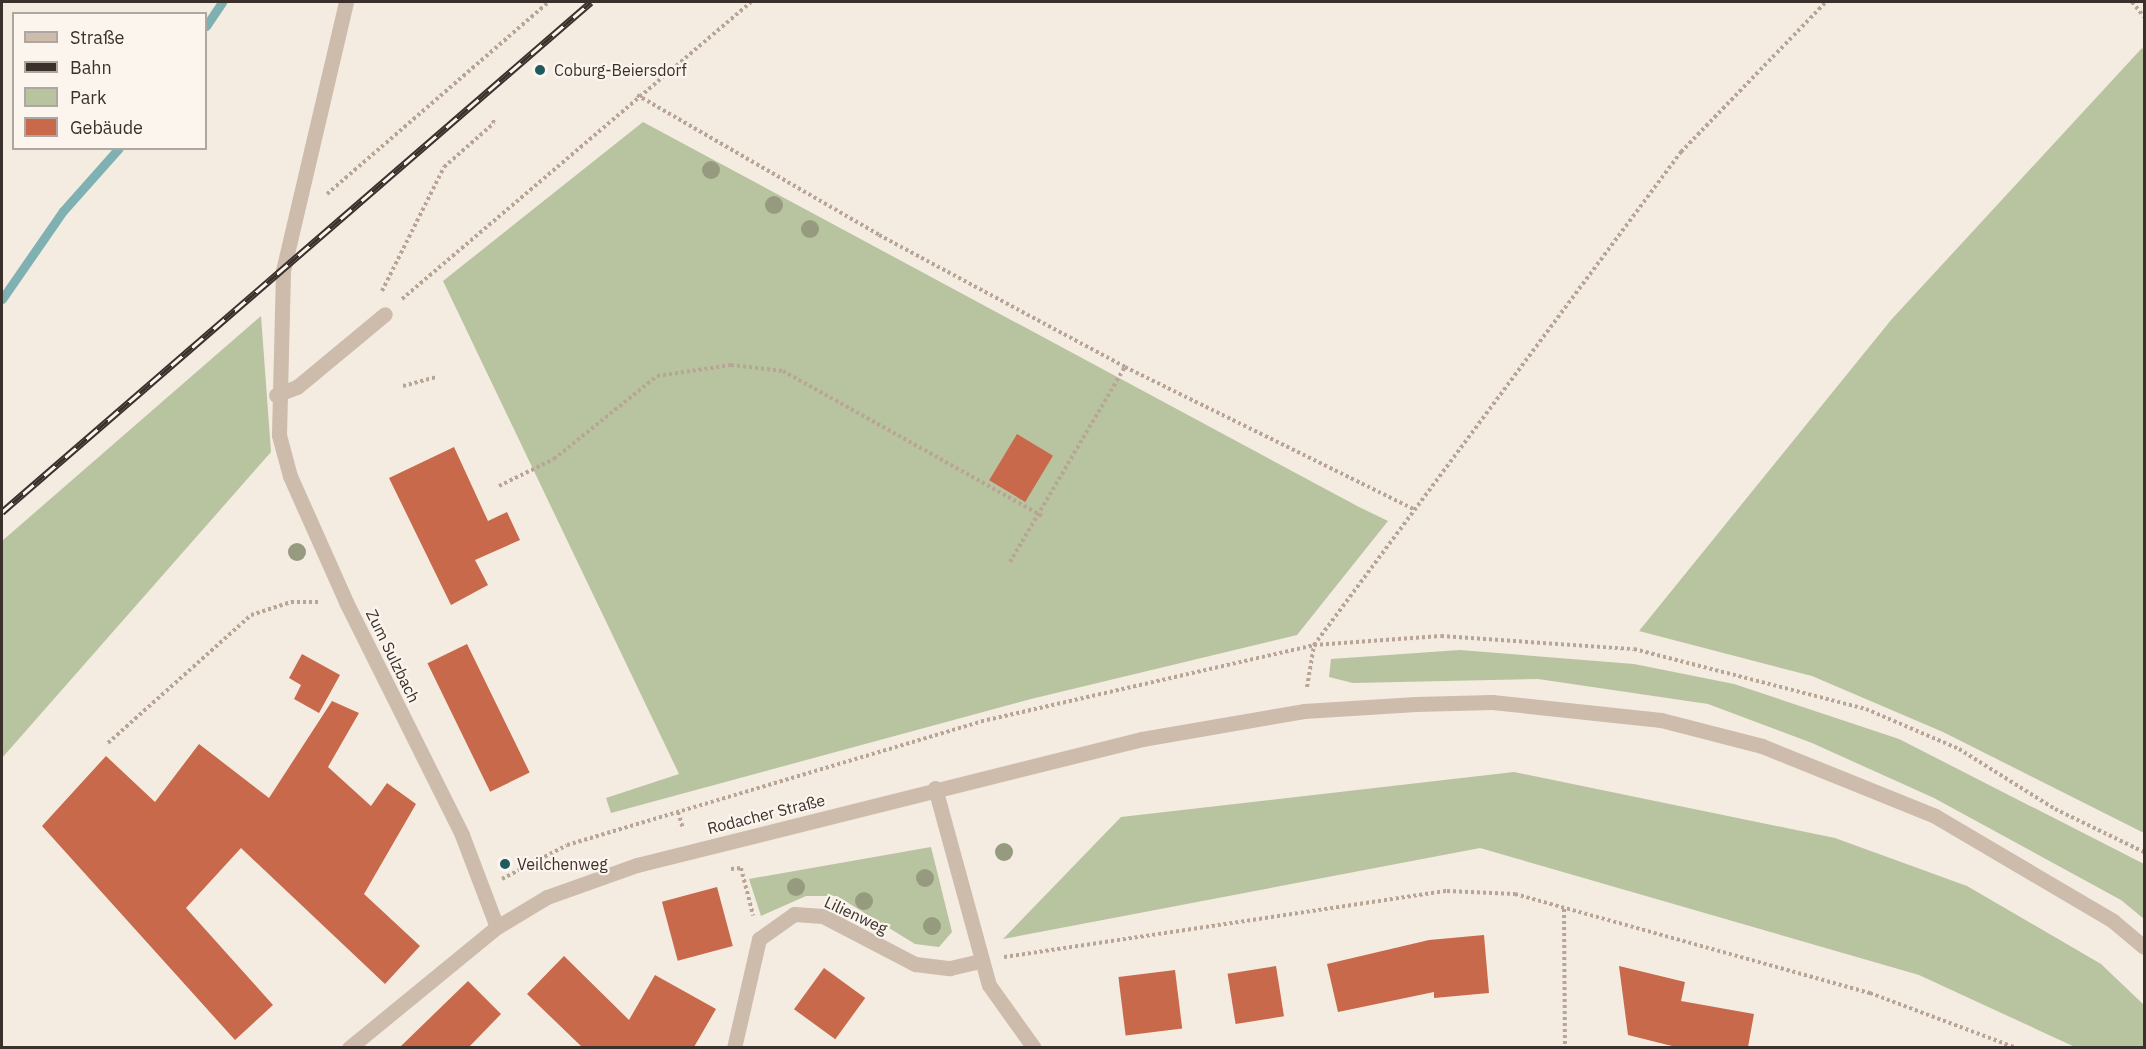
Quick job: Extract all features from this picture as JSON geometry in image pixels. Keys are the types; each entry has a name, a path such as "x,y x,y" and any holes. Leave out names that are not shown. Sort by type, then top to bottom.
{"street":[{"name":"Zum Sulzbach","path":"346,2 290,226 276,395 290,476 346,602 462,836 482,896 497,927"},
{"path":"276,395 297,387 385,314"},
{"name":"Rodacher Straße","path":"349,1047 497,927 547,897 637,865 935,788 1240,720 1304,711 1492,702 1661,720 1762,746 1935,816 2113,921 2145,946"},
{"path":"935,788 981,961 1010,1020 1034,1047"},
{"name":"Lilienweg","path":"759,939 778,923 808,913 915,964 950,968 981,961"},
{"path":"734,1047 759,939"}],"path":[{"path":"290,226 549,2"},
{"path":"492,118 494,123 444,167 375,304 385,314 637,95 751,2"},
{"path":"1304,711 1314,645 1413,509 1681,152 1826,2"},
{"path":"2132,2 2145,17"},
{"path":"637,95 879,235 1125,367 1413,509"},
{"path":"499,486 554,459 657,376 731,365 783,371 1042,516"},
{"path":"1010,562 1042,516 1125,367"},
{"path":"403,386 437,377"},
{"path":"108,742 251,615 291,602 346,602"},
{"path":"482,896 513,870 567,845 987,720 1314,645 1441,636 1563,640 1634,649 1866,709 1959,749 2055,808 2145,852"},
{"path":"723,870 741,868 759,939"},
{"path":"981,961 1448,891 1515,894 1870,993 2016,1047"},
{"path":"1564,909 1565,1047"}],"green space":[{"path":"2142,48 2144,51 2144,833 1943,732 1812,676 1639,631 1891,320"},
{"path":"643,122 1388,521 1297,635 1031,699 611,813 606,798 679,774 443,281"},
{"path":"261,316 271,452 2,758 2,541"},
{"path":"1460,650 1634,664 1734,684 1899,739 2144,864 2144,919 2121,900 1934,798 1812,743 1708,704 1538,679 1353,683 1329,677 1331,659"},
{"path":"1514,772 1835,838 1967,886 2101,964 2144,1005 2144,1047 2075,1047 1919,975 1480,848 1003,939 1121,817"},
{"path":"931,847 952,932 939,947 915,944 837,896 806,896 761,916 749,879"}],"building":[{"path":"1017,434 1053,456 1025,502 989,480"},
{"path":"454,447 488,521 507,512 520,540 475,560 488,585 451,605 389,478"},
{"path":"467,644 530,773 490,792 427,663"},
{"path":"302,654 340,675 319,713 294,699 301,685 289,678"},
{"path":"332,701 359,713 328,767 371,806 387,783 416,804 364,894 420,946 385,984 241,848 186,908 273,1005 235,1040 42,826 106,756 155,802 199,744 269,798"},
{"path":"717,887 733,946 678,961 662,902"},
{"path":"1484,935 1489,993 1434,998 1434,992 1338,1012 1327,964 1429,940"},
{"path":"564,956 629,1020 655,975 716,1009 694,1047 582,1047 527,994"},
{"path":"1276,966 1284,1016 1236,1024 1228,974"},
{"path":"1619,966 1685,982 1681,1001 1754,1014 1748,1047 1676,1047 1628,1035"},
{"path":"824,968 865,998 835,1039 794,1009"},
{"path":"1175,970 1182,1029 1126,1036 1118,977"},
{"path":"468,981 501,1014 469,1047 400,1047"}],"waterway":[{"path":"207,24 222,2"},
{"path":"2,299 63,211 117,150"}],"railway":[{"path":"2,512 591,2"}],"place":[{"name":"Coburg-Beiersdorf","path":"540,70"},
{"name":"Veilchenweg","path":"505,864"}]}
